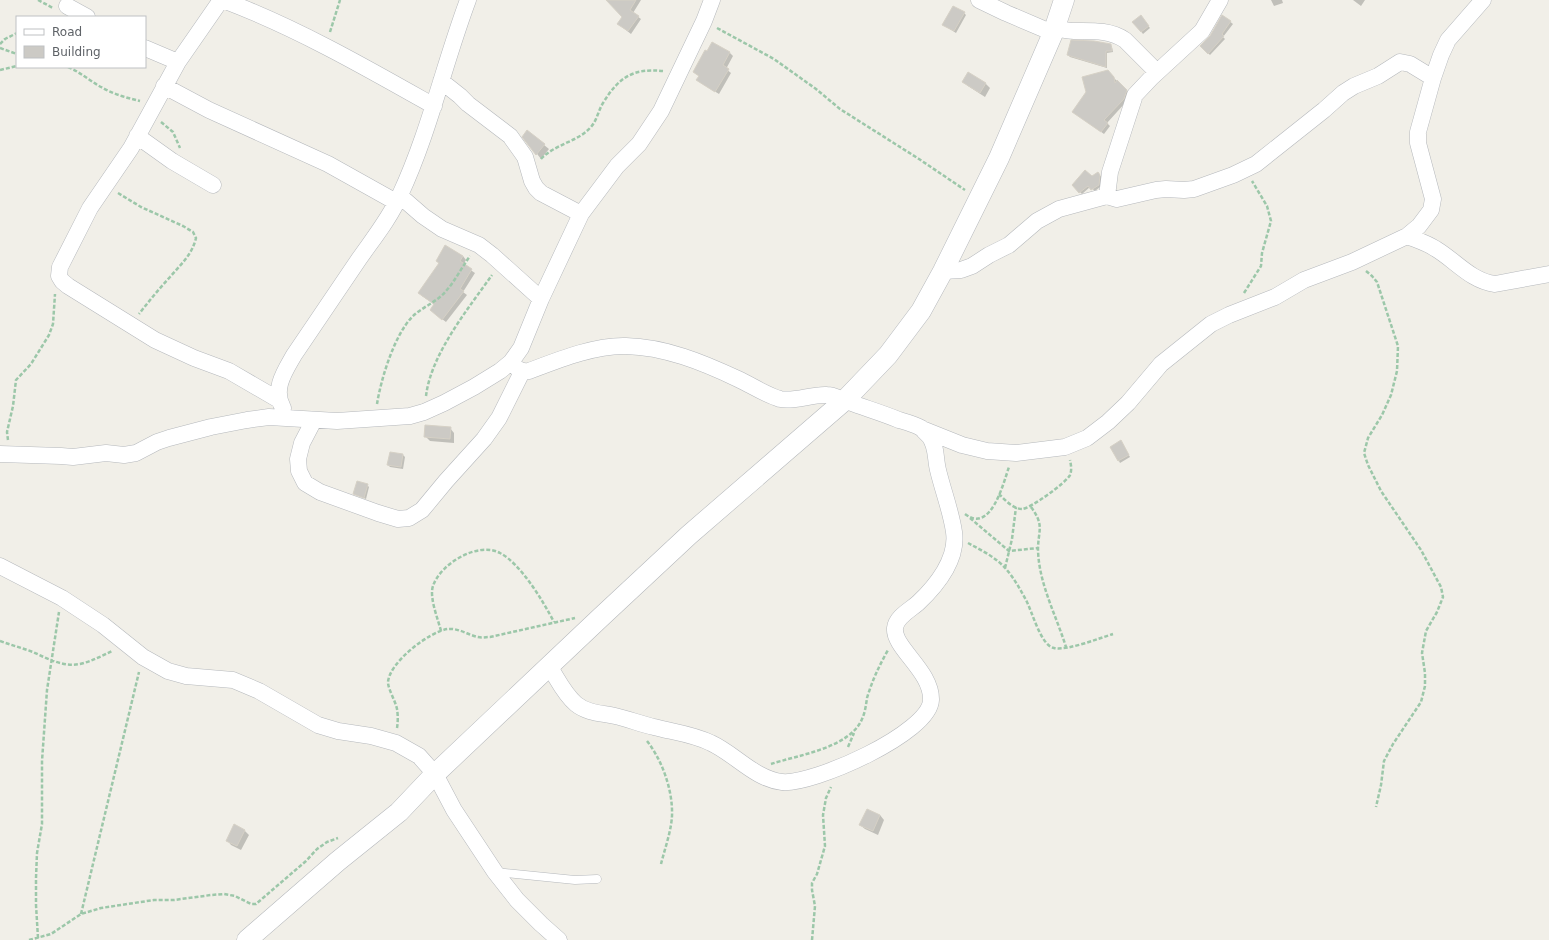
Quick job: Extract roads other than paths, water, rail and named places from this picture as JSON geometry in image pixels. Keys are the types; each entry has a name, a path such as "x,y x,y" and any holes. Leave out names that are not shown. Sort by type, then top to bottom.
{"street":[{"path":"279,400 229,371 176,350 130,325 62,281 59,276 60,267 90,208 131,148 178,62 222,0 260,14 326,46 434,106"},
{"path":"293,419 284,409 279,400 278,388 283,374 294,355 385,221 398,199 416,158 468,0"},
{"path":"314,420 302,443 298,459 299,471 305,483 320,492 398,519 409,518 422,510 484,439 499,418 517,367 521,348 541,299 581,214 617,166 639,144 661,111 680,74 712,0"},
{"path":"979,0 1006,14 1054,31 1094,31 1112,33 1125,40 1157,72"},
{"path":"247,940 399,812 435,774 689,534 844,401 888,355 921,310 943,271 999,158 1054,31 1064,0"},
{"path":"1107,196 1110,172 1135,95 1157,72 1202,32 1220,0"},
{"path":"5,454 73,457 106,453 124,455 136,453 157,442 169,438 211,427 247,420 270,417 337,421 410,416 424,412 474,387 500,371 517,367 529,371 590,351 622,346 647,347 684,356 720,370 781,399 795,399 823,394 833,395 844,401 871,409 968,446 987,451 1016,453 1065,447 1087,438 1108,422 1128,403 1161,364 1211,324 1229,315 1275,297 1304,280 1352,262 1407,236 1419,226 1431,210 1433,199 1418,143 1418,132 1433,78 1441,54 1448,40 1483,0"},
{"path":"61,8 84,16"},
{"path":"146,48 178,62"},
{"path":"943,271 961,270 972,266 1008,245 1037,221 1059,209 1107,196 1117,199 1156,190 1194,189 1256,164 1343,93 1354,86 1378,76 1400,62 1410,64 1433,78"},
{"path":"441,81 510,136 525,157 532,181 536,188 542,193 581,214"},
{"path":"164,86 209,110 328,164 398,199 442,229 479,245 502,263 541,299"},
{"path":"137,136 182,167 213,185"},
{"path":"1407,236 1437,249 1478,280 1489,283 1495,284 1549,274"},
{"path":"549,666 565,692 577,705 595,713 615,716 656,728 685,734 711,743 769,779 785,782 806,778 840,768 862,758 890,741 911,727 927,712 931,701 928,685 919,668 896,637 894,626 900,617 919,602 937,582 954,548 955,536 947,498 938,468 935,448 929,435 920,428"},
{"path":"0,566 62,598 103,626 143,657 168,671 186,676 233,680 253,688 289,707 318,725 338,731 371,736 396,743 419,756 435,774 454,810 494,872 517,900 559,940"}],"lane":[{"path":"494,872 575,880 597,879"}]}
